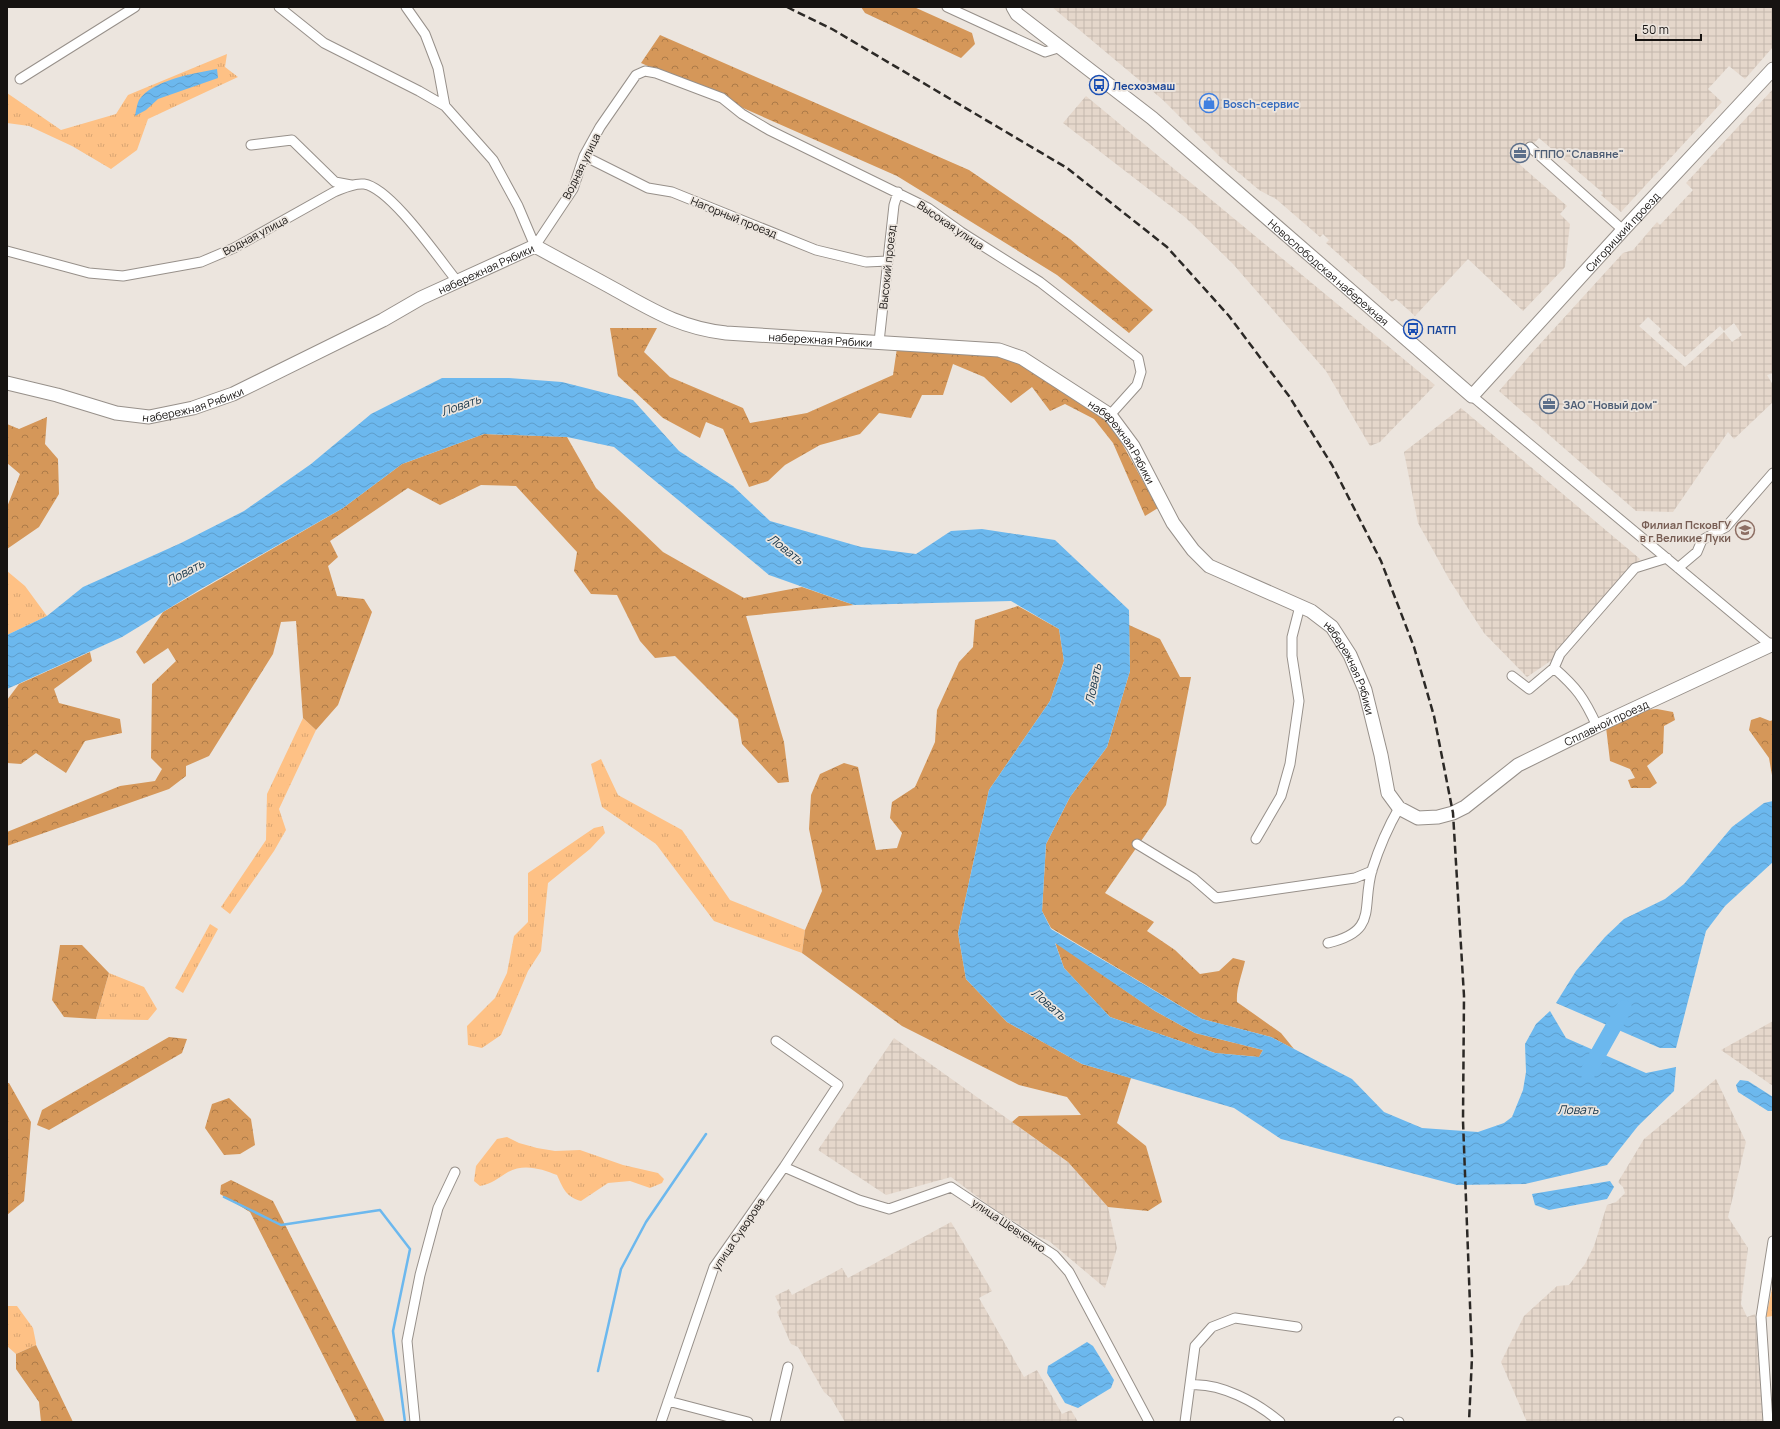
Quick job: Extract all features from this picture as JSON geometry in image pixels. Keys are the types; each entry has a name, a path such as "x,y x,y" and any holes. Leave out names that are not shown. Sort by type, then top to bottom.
{"street":[{"path":"20,79 135,7"},
{"path":"279,7 324,43 419,91 445,106 493,160 518,206 535,246"},
{"path":"406,7 425,34 438,68 445,106"},
{"path":"947,7 1045,52 1061,47"},
{"name":"Новослободская набережная","path":"1013,7 1017,14 1152,118 1472,396 1772,646"},
{"name":"Сигорицкий проезд","path":"1472,396 1623,230 1773,69"},
{"name":"Водная улица","path":"535,246 573,189 584,156 600,127 636,75 645,71"},
{"name":"Высокая улица","path":"645,71 656,73 722,98 742,114 769,130 928,208 961,232 1040,282 1138,358 1141,372 1137,385 1110,415"},
{"path":"251,145 292,140 335,182 351,185"},
{"path":"1530,147 1623,230"},
{"name":"Нагорный проезд","path":"584,156 648,188 672,192 816,250 866,262 888,261"},
{"name":"Водная улица","path":"7,251 89,273 123,276 201,262 234,248 334,192 351,185 364,184 379,191 398,207 457,282"},
{"name":"Высокий проезд","path":"879,342 894,205 898,192"},
{"name":"набережная Рябики","path":"7,383 57,395 116,413 149,417 193,408 233,394 383,320 421,298 535,246 662,315 688,326 726,333 999,350 1022,358 1110,415 1133,446 1173,523 1193,550 1209,566 1311,611 1332,627 1350,654 1365,690 1381,755 1388,793 1399,808 1418,818 1438,817 1450,814"},
{"path":"1678,568 1697,552 1702,540 1726,527 1773,473"},
{"path":"1512,676 1529,689 1554,668 1560,654 1635,568 1666,558"},
{"path":"1256,839 1280,796 1290,764 1299,701 1292,656 1292,637 1300,606"},
{"name":"Сплавной проезд","path":"1450,814 1466,807 1518,765 1597,726 1772,646"},
{"path":"1554,668 1575,686 1588,707 1597,726"},
{"path":"1328,943 1346,939 1356,932 1365,918 1372,871 1390,824 1399,808"},
{"path":"1138,844 1193,878 1216,898 1355,878 1372,871"},
{"name":"улица Суворова","path":"661,1422 714,1267 784,1167 838,1085 776,1041"},
{"name":"улица Шевченко","path":"784,1167 859,1200 889,1209 951,1187 1054,1255 1069,1272 1149,1422"},
{"path":"415,1422 407,1342 420,1276 438,1208 455,1172"},
{"path":"1768,1422 1761,1317 1773,1241"},
{"path":"1185,1422 1195,1346 1212,1328 1235,1318 1297,1327"},
{"path":"775,1422 788,1367"},
{"path":"1190,1386 1203,1384 1220,1387 1266,1411 1280,1422"},
{"path":"668,1401 748,1422"}],"shaded area":[{"path":"1052,7 1773,7 1773,47 1745,79 1729,66 1708,89 1722,102 1621,212 1601,195 1603,193 1539,138 1517,162 1567,206 1560,214 1570,224 1565,267 1523,311 1468,259 1415,316 1396,299 1392,302 1326,243 1329,240 1323,234 1320,237 1276,199 1259,190 1219,156 1163,100"},
{"path":"1773,89 1773,373 1767,375 1773,385 1773,402 1734,439 1728,432 1673,512 1636,511 1499,391 1623,253 1633,250 1657,222 1660,225 1693,190 1686,183","holes":["1648,317 1661,329 1658,333 1685,357 1720,326 1724,331 1734,323 1742,335 1732,342 1724,332 1685,367 1639,326"]},
{"path":"1086,96 1435,385 1380,442 1370,446 1326,371 1233,264 1186,218 1063,123"},
{"path":"1461,408 1640,559 1552,660 1527,677 1484,633 1449,579 1418,523 1404,452"},
{"path":"1773,1021 1773,1086 1721,1050"},
{"path":"894,1038 1068,1162 1108,1207 1117,1248 1105,1288 1049,1241 1039,1237 991,1207 951,1177 886,1195 818,1150"},
{"path":"1716,1079 1746,1142 1728,1217 1748,1248 1741,1304 1747,1317 1755,1314 1763,1422 1527,1422 1501,1362 1524,1316 1557,1286 1569,1285 1585,1264 1594,1246 1607,1205 1616,1202 1625,1193 1623,1187 1618,1182 1644,1139"},
{"path":"951,1222 992,1291 979,1298 1024,1377 1037,1370 1062,1414 1071,1410 1078,1422 845,1422 831,1398 824,1392 798,1347 791,1344 777,1312 781,1308 775,1296 789,1289 792,1295 842,1268 848,1278"}],"green space":[{"path":"861,7 914,7 972,33 975,44 961,58 865,13"},
{"path":"660,35 969,170 1070,239 1153,310 1129,333 1057,275 897,176 641,63"},
{"path":"227,54 225,67 238,77 148,119 137,150 111,169 72,146 29,126 7,123 7,93 61,130 116,114 128,95"},
{"path":"610,328 657,328 644,352 670,377 743,408 750,423 807,413 893,375 897,348 996,354 1015,360 1105,418 1115,431 1158,508 1145,516 1113,443 1094,419 1065,404 1050,411 1032,387 1011,403 984,377 953,364 943,395 922,395 911,418 879,413 860,434 820,445 785,465 768,481 749,487 723,429 706,422 700,438 663,418 618,376"},
{"path":"47,417 45,444 58,459 59,494 39,527 7,549 7,507 20,474 7,463 7,424 19,429"},
{"path":"484,434 567,437 596,488 663,552 744,598 802,587 854,605 746,616 784,742 789,782 778,783 742,744 738,719 675,656 655,658 640,641 617,595 591,594 574,571 577,552 516,486 481,485 440,505 408,488 330,541 338,557 328,566 337,596 364,599 372,612 338,705 316,730 303,718 296,621 281,622 273,654 209,756 186,766 186,776 169,789 7,846 7,832 120,786 155,781 162,769 151,758 152,684 176,661 168,648 144,664 136,652 163,612 343,508 402,464"},
{"path":"7,571 25,586 47,616 7,635"},
{"path":"1018,606 1059,629 1064,661 1050,701 989,790 958,933 966,979 1007,1022 1082,1064 1131,1078 1117,1123 1146,1146 1162,1202 1148,1211 1108,1207 1068,1162 1012,1122 1019,1116 1081,1115 1067,1097 1019,1085 902,1026 802,953 805,930 822,891 809,829 811,795 820,774 844,763 858,767 876,850 897,848 902,833 890,818 892,802 915,787 935,742 937,710 959,662 973,647 975,620"},
{"path":"1129,625 1160,639 1180,677 1191,677 1166,805 1105,893 1154,922 1147,931 1175,950 1200,974 1219,971 1233,958 1245,961 1238,987 1237,1002 1281,1033 1294,1049 1271,1037 1202,1019 1051,928 1042,911 1046,844 1070,797 1107,747 1130,671"},
{"path":"90,652 92,661 54,689 59,703 120,719 122,733 85,741 66,773 36,753 21,764 7,763 7,700 19,684"},
{"path":"1657,709 1673,712 1675,720 1664,726 1663,753 1647,766 1657,783 1650,788 1631,788 1628,780 1635,778 1630,769 1610,761 1606,727 1643,710"},
{"path":"1760,717 1770,721 1773,720 1773,781 1769,758 1749,730 1751,720"},
{"path":"303,718 316,730 279,809 286,830 274,851 230,914 221,907 266,840 267,794"},
{"path":"601,759 618,795 682,830 730,900 805,930 802,953 714,921 656,844 602,807 591,764"},
{"path":"603,826 605,833 590,849 548,883 541,951 528,971 501,1035 482,1048 468,1045 467,1026 495,998 507,973 514,936 528,922 528,873 594,828"},
{"path":"210,924 218,929 183,993 175,988"},
{"path":"1055,942 1155,1011 1195,1033 1263,1050 1259,1057 1215,1053 1110,1017 1064,968"},
{"path":"60,945 82,945 109,973 96,1019 64,1017 52,1000"},
{"path":"109,973 144,987 157,1009 148,1020 96,1019"},
{"path":"169,1037 187,1039 182,1053 49,1130 37,1125 42,1110"},
{"path":"7,1083 9,1083 31,1122 24,1201 7,1215"},
{"path":"229,1098 251,1119 255,1145 240,1154 224,1155 205,1128 212,1104"},
{"path":"507,1137 519,1143 537,1148 555,1151 580,1150 623,1165 658,1173 664,1179 662,1183 650,1188 630,1181 608,1183 581,1201 568,1194 563,1188 557,1175 527,1167 514,1169 491,1182 480,1186 474,1181 476,1166 497,1139"},
{"path":"231,1180 273,1201 385,1422 357,1422 250,1212 220,1194 221,1185"},
{"path":"1773,1284 1773,1316 1766,1317"},
{"path":"7,1306 17,1306 33,1328 36,1343 36,1345 16,1354 7,1346"},
{"path":"36,1345 73,1422 41,1422 39,1402 16,1369 16,1354"}],"water":[{"path":"217,69 218,78 158,99 146,110 135,116 139,100 145,93 154,87 175,78"},
{"name":"Ловать","path":"442,378 509,378 562,382 633,400 679,451 733,486 770,521 861,547 916,554 951,531 982,529 1055,540 1129,610 1130,671 1107,747 1070,797 1046,844 1042,911 1051,929 1202,1019 1271,1037 1352,1079 1384,1112 1422,1128 1478,1132 1504,1123 1512,1117 1523,1090 1526,1072 1525,1044 1536,1024 1550,1011 1566,1038 1646,1073 1676,1067 1674,1091 1638,1126 1607,1165 1525,1184 1457,1185 1281,1139 1234,1108 1082,1064 1007,1022 966,979 958,933 989,790 1050,701 1064,661 1059,629 1011,601 854,605 769,575 614,447 567,437 484,434 402,464 343,508 199,590 122,637 7,689 7,635 47,616 83,587 181,543 244,511 311,464 371,414","holes":["1055,943 1155,1011 1195,1033 1263,1050 1259,1057 1215,1053 1110,1017 1064,968"]},
{"path":"1773,801 1773,862 1725,906 1706,931 1676,1048 1660,1048 1556,1003 1576,971 1605,937 1624,919 1665,899 1684,884 1732,827 1764,803"},
{"path":"1740,1080 1748,1081 1773,1097 1773,1111 1768,1111 1738,1092 1736,1085"},
{"path":"1610,1181 1614,1187 1607,1199 1549,1210 1535,1205 1532,1194"},
{"path":"1087,1342 1093,1346 1114,1380 1111,1388 1078,1408 1065,1403 1047,1373 1048,1366"}],"waterway":[{"name":"Ловать","path":"1588,1072 1624,1008"},
{"path":"598,1371 621,1269 646,1222 706,1134"},
{"path":"224,1197 281,1225 380,1210 410,1249 393,1331 405,1422"}],"railway":[{"path":"787,7 832,29 1067,168 1167,247 1229,316 1289,396 1332,465 1381,561 1414,647 1434,716 1453,813 1464,996 1463,1121 1472,1357 1469,1422"}],"place":[{"name":"Лесхозмаш","path":"1099,85"},
{"name":"Bosch-сервис","path":"1209,103"},
{"name":"ГППО \"Славяне\"","path":"1520,153"},
{"name":"ПАТП","path":"1413,329"},
{"name":"ЗАО \"Новый дом\"","path":"1549,404"},
{"name":"Филиал ПсковГУ в г.Великие Луки","path":"1745,530"}]}
